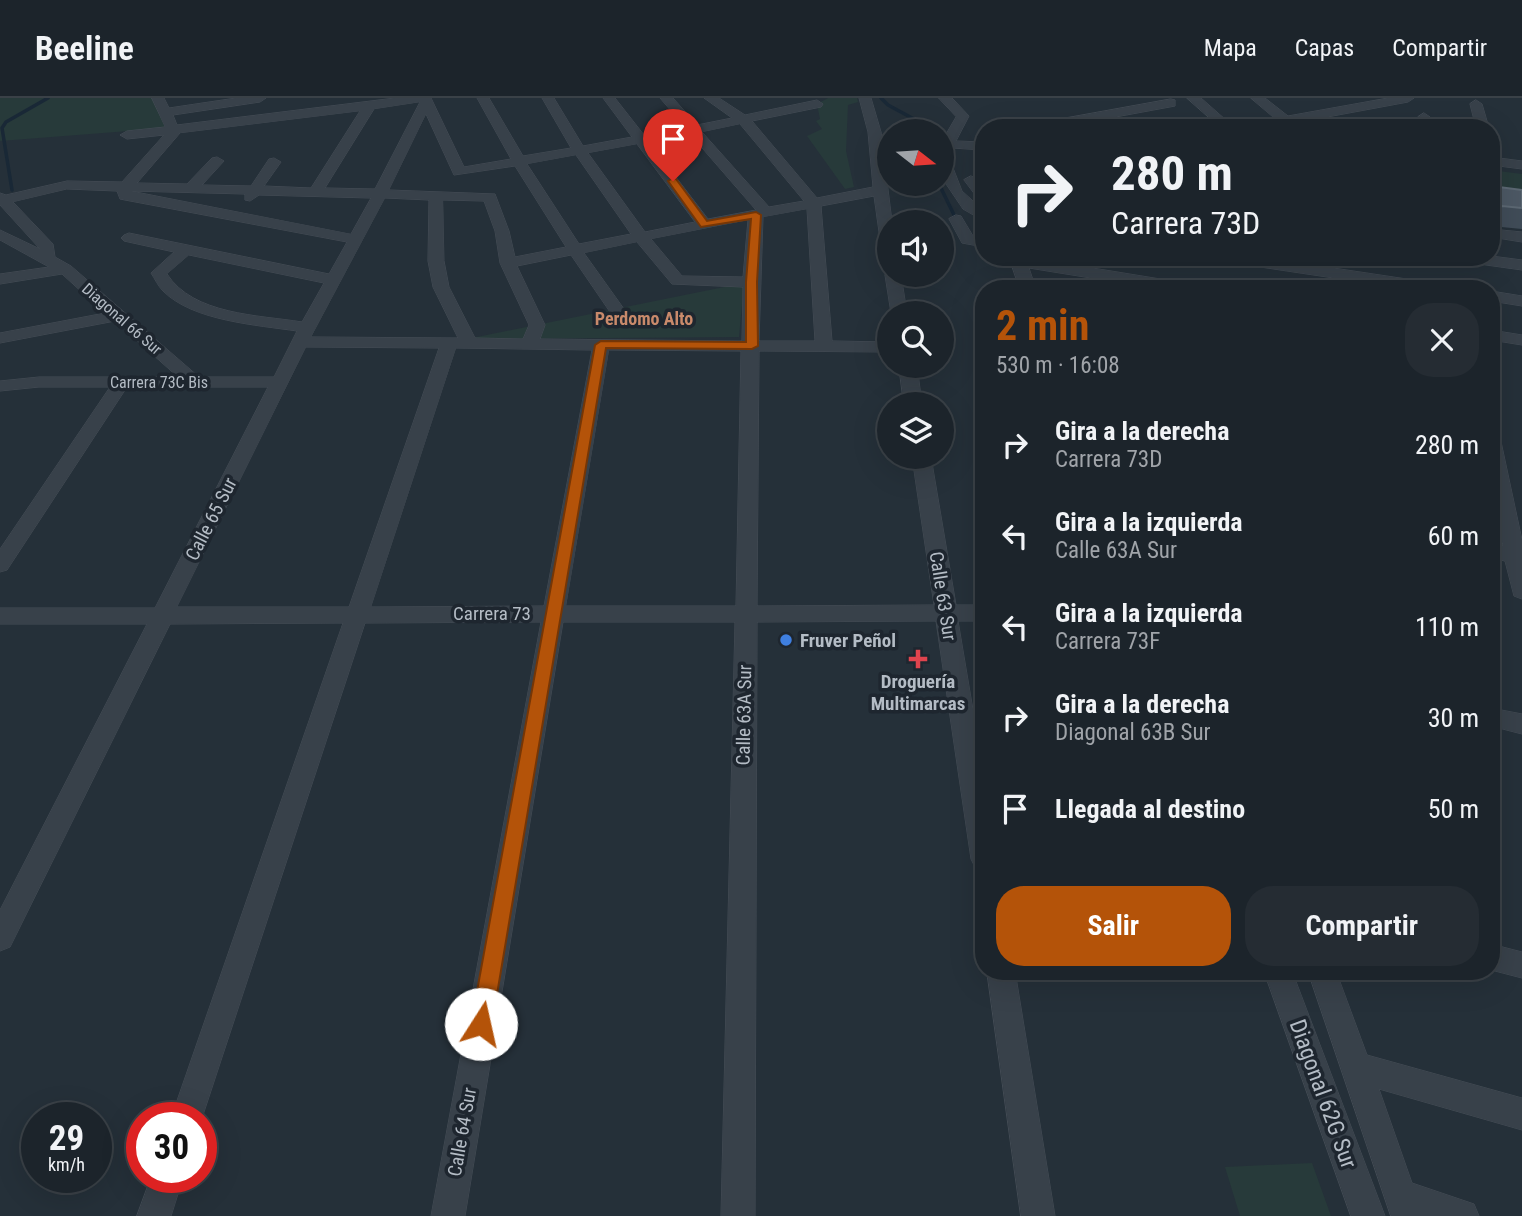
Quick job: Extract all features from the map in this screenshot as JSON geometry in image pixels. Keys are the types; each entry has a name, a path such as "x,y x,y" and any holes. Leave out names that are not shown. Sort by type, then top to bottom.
{"street":[{"path":"158,98 174,132"},
{"path":"164,113 260,98"},
{"path":"483,98 517,160 574,250 616,309"},
{"path":"548,98 578,149 638,236 678,281 751,282"},
{"path":"610,98 705,225"},
{"path":"666,98 761,214"},
{"path":"710,98 744,120 814,203 824,346"},
{"path":"865,98 872,114 877,141"},
{"path":"945,98 963,116 954,132"},
{"path":"1193,98 1218,119"},
{"path":"1257,98 1283,119"},
{"path":"1311,98 1329,112"},
{"path":"1290,119 1363,102 1408,98"},
{"path":"127,135 251,122 303,121 369,106 424,99 459,172 640,137 692,130 817,104"},
{"name":"Calle 65 Sur","path":"0,938 279,382 380,194 424,99"},
{"path":"1102,119 1171,103"},
{"path":"1476,104 1480,119"},
{"path":"284,226 312,191 369,106"},
{"path":"234,140 251,122"},
{"path":"174,132 126,187 123,193 125,196 356,239"},
{"path":"954,150 975,147"},
{"path":"191,188 217,161"},
{"path":"1500,161 1522,165"},
{"path":"236,217 274,162"},
{"path":"971,180 975,185"},
{"path":"3,201 68,185 490,197 502,230 508,263 537,325 530,344"},
{"path":"954,188 965,205 975,211"},
{"path":"508,263 877,191"},
{"path":"436,196 436,261 441,287 469,344"},
{"path":"3,201 70,199"},
{"path":"3,201 48,247 47,260"},
{"name":"Calle 63A Sur","path":"738,1216 751,282 761,214"},
{"path":"956,219 967,240 975,241"},
{"name":"Diagonal 66 Sur","path":"0,234 65,269 195,382"},
{"path":"1500,234 1522,237"},
{"path":"129,238 334,280"},
{"path":"185,250 159,273 163,284 186,301 304,335 469,344 877,347"},
{"path":"1500,262 1522,265"},
{"path":"1054,266 1137,280"},
{"path":"1270,266 1337,280"},
{"path":"0,279 65,269"},
{"path":"1500,297 1522,301"},
{"path":"0,338 118,315"},
{"path":"1500,336 1522,340"},
{"path":"192,1102 449,343"},
{"name":"Calle 64 Sur","path":"448,1216 601,345"},
{"name":"Carrera 73C Bis","path":"0,386 39,382 279,382"},
{"path":"0,565 122,382"},
{"name":"Calle 63 Sur","path":"924,469 975,801"},
{"path":"1500,519 1514,555 1522,591"},
{"path":"1500,553 1514,555"},
{"name":"Carrera 73","path":"0,616 975,613"},
{"path":"1500,719 1522,724"},
{"path":"1500,959 1522,965"},
{"path":"1002,980 1038,1216"},
{"name":"Diagonal 62G Sur","path":"1281,980 1368,1216"},
{"path":"1325,980 1404,1206 1462,1216"},
{"path":"1355,1068 1522,1114"},
{"path":"154,1216 162,1193"}],"shaded area":[{"path":"0,98 154,98 167,128 0,141"},
{"path":"828,98 857,98 858,102 848,105 846,151 854,187 845,189 807,136 822,129 816,121 820,119 817,104"},
{"path":"1500,171 1522,174 1522,201 1500,198"},
{"path":"744,283 739,337 467,339"},
{"path":"1312,1163 1331,1216 1240,1216 1225,1167"}],"building":[{"path":"1500,187 1522,190 1522,208 1500,208"}],"waterway":[{"path":"12,190 2,128 6,122 48,98"},
{"path":"881,98 888,105 914,119"},
{"path":"945,196 956,219"}],"place":[{"name":"Fruver Peñol","path":"786,640"},
{"name":"Droguería Multimarcas","path":"918,659"}],"district":[{"name":"Perdomo Alto","path":"644,318"}],"route":[{"path":"481,1024 601,345 752,346 751,282 756,215 705,225 673,181"}]}
